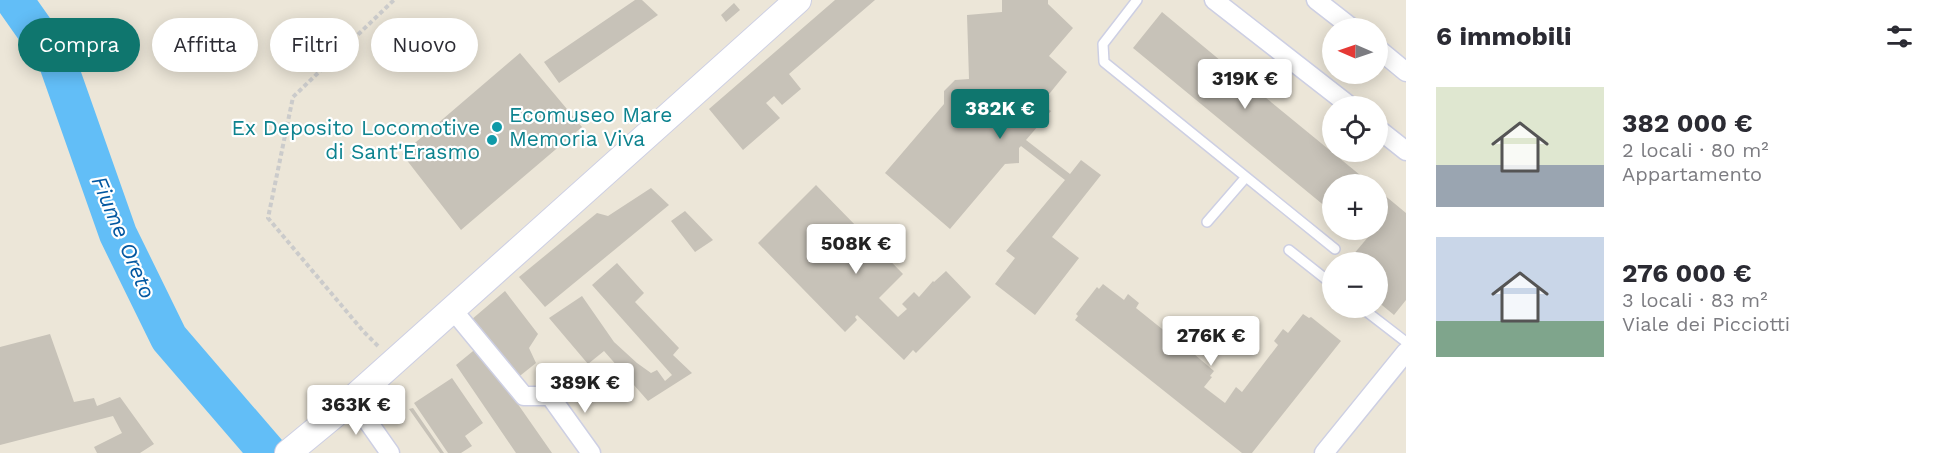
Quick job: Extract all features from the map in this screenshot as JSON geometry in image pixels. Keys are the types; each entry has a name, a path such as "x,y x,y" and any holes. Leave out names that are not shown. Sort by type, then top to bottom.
{"main road":[{"path":"288,453 346,405 798,0"}],"street":[{"path":"1214,0 1337,96"},
{"path":"1317,0 1340,18"},
{"path":"1388,57 1406,72"},
{"path":"1388,137 1406,151"},
{"path":"452,309 524,396 550,396 591,453"},
{"path":"1324,453 1406,352"},
{"path":"346,405 390,453"}],"lane":[{"path":"1137,0 1103,44 1104,62 1335,249"},
{"path":"1207,222 1246,177"},
{"path":"1289,250 1322,276"},
{"path":"1375,318 1406,342"}],"path":[{"path":"394,0 293,98 268,218 363,331 394,361"}],"building":[{"path":"635,0 642,0 658,15 559,83 544,62"},
{"path":"835,0 875,0 789,74 801,89 782,105 774,96 766,103 780,118 743,150 709,109"},
{"path":"1002,0 1048,0 1048,4 1073,28 1049,56 1067,72 1041,104 1051,111 1026,140 1070,174 1081,160 1101,175 1052,237 1079,258 1035,315 995,284 1015,258 1006,251 1065,180 1021,146 1019,163 1005,164 950,229 885,173 944,104 944,91 955,80 969,79 967,15 1002,12"},
{"path":"734,3 740,10 726,22 721,15"},
{"path":"1162,12 1322,144 1322,162 1344,162 1359,174 1322,174 1322,204 1133,48"},
{"name":"Ex Deposito Locomotive di Sant'Erasmo","path":"520,53 582,127 461,230 402,154"},
{"path":"816,185 903,274 879,298 898,317 907,309 902,304 914,292 919,297 933,281 946,271 971,297 916,353 913,350 904,360 857,315 855,317 857,320 845,332 758,243"},
{"path":"651,188 669,205 545,307 519,277 597,213 608,216"},
{"path":"1388,198 1406,213 1406,300 1394,315 1388,310 1388,252 1355,252 1366,240 1388,240"},
{"path":"685,211 713,240 695,252 671,221"},
{"path":"617,263 644,293 635,302 679,348 673,355 692,373 648,401 604,351 588,364 549,318 582,296 614,342 651,373 657,370 665,381 672,375 592,285"},
{"path":"1103,284 1124,300 1128,294 1139,303 1136,308 1182,345 1185,340 1198,350 1194,354 1214,371 1204,387 1225,403 1236,387 1242,392 1278,345 1274,341 1283,329 1288,333 1303,314 1311,317 1341,341 1252,453 1242,453 1075,320 1078,316 1076,314 1097,287 1099,289"},
{"path":"505,291 538,334 529,348 536,363 516,379 471,320"},
{"path":"50,334 74,402 94,398 97,406 120,397 154,444 140,453 97,453 94,447 122,433 113,416 0,445 0,347"},
{"path":"478,347 552,453 516,453 456,365"},
{"path":"452,378 483,423 465,436 472,446 461,453 448,453 414,403"},
{"path":"413,408 444,453 440,453 409,409"}],"waterway":[{"name":"Fiume Oreto","path":"14,0 57,61 118,234 169,338 268,453"}],"place":[{"name":"Ecomuseo Mare Memoria Viva","path":"497,127"},
{"name":"Ex Deposito Locomotive di Sant'Erasmo","path":"492,140"}]}
